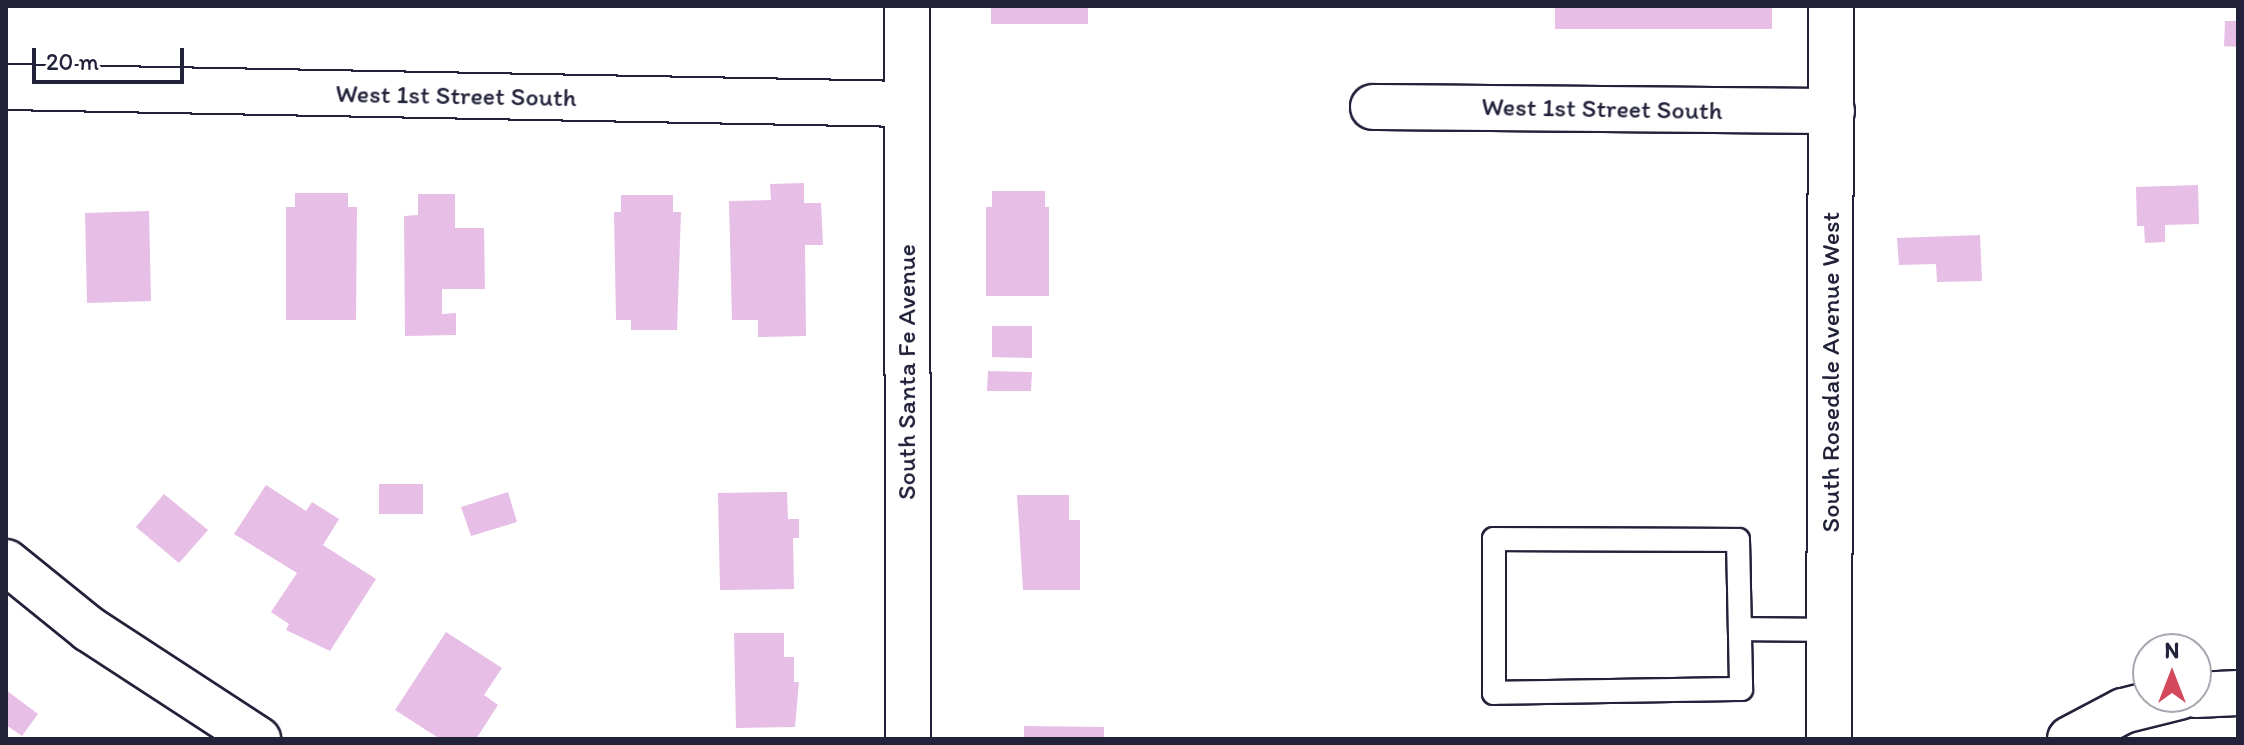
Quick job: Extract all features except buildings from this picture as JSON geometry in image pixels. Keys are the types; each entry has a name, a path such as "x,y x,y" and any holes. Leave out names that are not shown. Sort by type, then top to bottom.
{"street":[{"name":"South Santa Fe Avenue","path":"907,6 908,739"},
{"name":"South Rosedale Avenue West","path":"1829,739 1831,6"},
{"name":"West 1st Street South","path":"6,87 907,104"},
{"name":"West 1st Street South","path":"1373,107 1832,111"},
{"path":"6,562 89,629 258,739"},
{"path":"2212,694 2238,693"},
{"path":"2070,739 2132,709"}],"lane":[{"path":"1494,539 1738,540 1740,629 1741,689 1494,693 1494,539"},
{"path":"1740,629 1829,630"}]}
